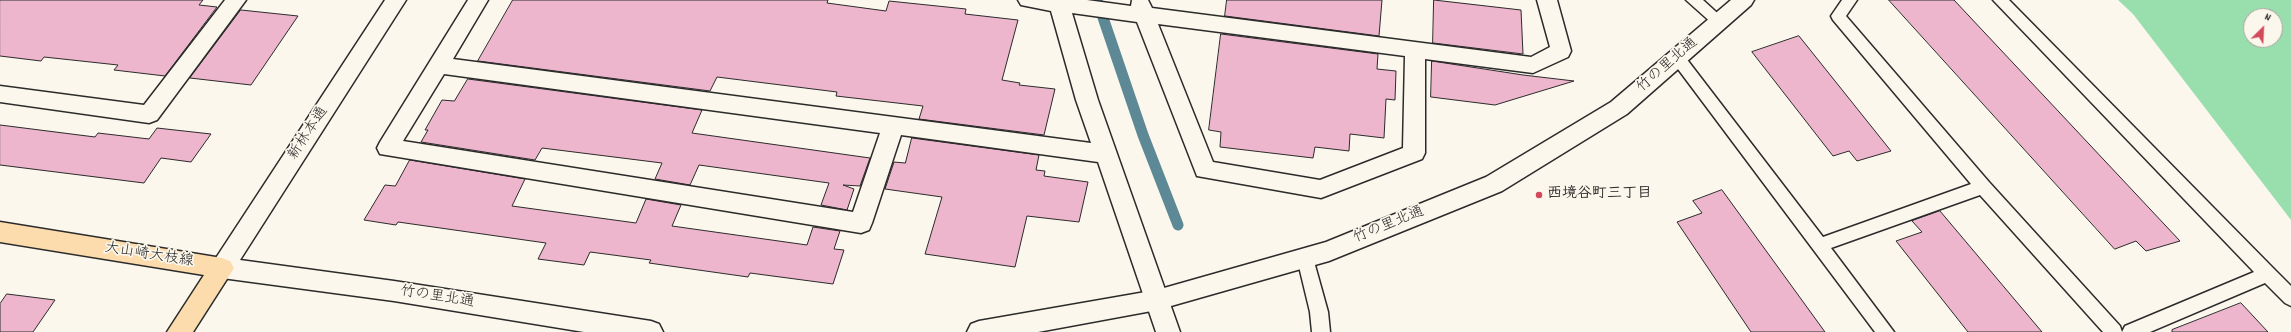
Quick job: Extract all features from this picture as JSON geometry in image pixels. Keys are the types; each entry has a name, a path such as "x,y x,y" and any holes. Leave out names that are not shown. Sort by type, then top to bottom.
{"main road":[{"name":"大山崎大枝線","path":"0,232 222,268"},
{"path":"179,332 222,268"}],"street":[{"path":"0,94 149,114 236,0"},
{"name":"新林本通","path":"222,268 396,0"},
{"path":"478,0 388,148 861,223 893,126"},
{"path":"1028,0 1141,8 1415,50 1533,65 1561,51 1547,0"},
{"name":"竹の里北通","path":"979,332 1157,300 1329,251 1494,184 1619,108 1744,0"},
{"path":"1059,2 1087,100 1168,332"},
{"path":"1141,8 1205,170 1321,189 1414,153 1415,50"},
{"path":"438,65 1106,154"},
{"name":"竹の里北通","path":"222,268 394,291 651,332"}],"lane":[{"path":"1693,0 1719,21"},
{"path":"1850,0 1838,16 1983,187 2114,332"},
{"path":"2000,0 2291,298"},
{"path":"1677,57 1885,332"},
{"path":"1819,245 1983,187"},
{"path":"1304,258 1319,312 1321,332"},
{"path":"2130,332 2268,274"}],"green space":[{"path":"2118,0 2291,0 2291,220 2133,14"}],"building":[{"path":"0,0 203,0 199,5 217,7 165,76 114,70 118,65 44,57 41,61 0,56"},
{"path":"513,0 828,0 827,3 886,11 889,1 966,9 965,14 1018,20 1002,80 1020,83 1019,85 1055,89 1044,135 919,119 923,106 836,96 837,92 717,77 710,91 478,61"},
{"path":"1227,0 1382,0 1379,36 1225,16"},
{"path":"1434,0 1521,10 1523,54 1433,43"},
{"path":"1889,0 1954,0 2180,241 2146,251 2136,241 2115,249"},
{"path":"241,10 298,16 251,85 190,78"},
{"path":"1221,34 1378,54 1377,69 1396,71 1395,100 1386,99 1384,138 1350,134 1349,151 1315,147 1313,158 1220,147 1221,132 1209,130"},
{"path":"1799,36 1891,151 1857,161 1849,151 1833,156 1752,52"},
{"path":"1432,61 1574,81 1495,105 1431,97"},
{"path":"468,79 702,110 692,133 870,158 860,186 843,185 854,189 847,210 821,205 829,183 699,165 690,185 655,179 662,163 542,148 535,160 421,142 428,130 425,130 442,100 454,101"},
{"path":"0,125 95,137 98,133 149,139 157,128 211,134 191,162 161,158 144,183 0,165"},
{"path":"912,138 1039,155 1036,170 1045,171 1044,176 1088,182 1079,222 1027,216 1015,267 925,254 942,197 885,189 894,162 905,163"},
{"path":"410,160 525,179 512,206 636,223 646,199 681,205 672,226 807,245 813,227 840,231 834,249 844,250 833,284 750,273 748,277 649,263 651,260 590,252 584,265 538,259 546,243 398,222 396,225 364,220 385,185 395,186"},
{"path":"1722,190 1825,332 1751,332 1677,222 1702,213 1693,201"},
{"path":"1940,211 2042,332 1968,332 1896,241 1922,232 1912,221"},
{"path":"7,294 55,300 33,332 0,332 0,304"},
{"path":"2241,303 2268,332 2172,332 2172,330"}],"waterway":[{"path":"1097,0 1143,135 1178,225"}],"place":[{"name":"西境谷町三丁目","path":"1539,195"}]}
